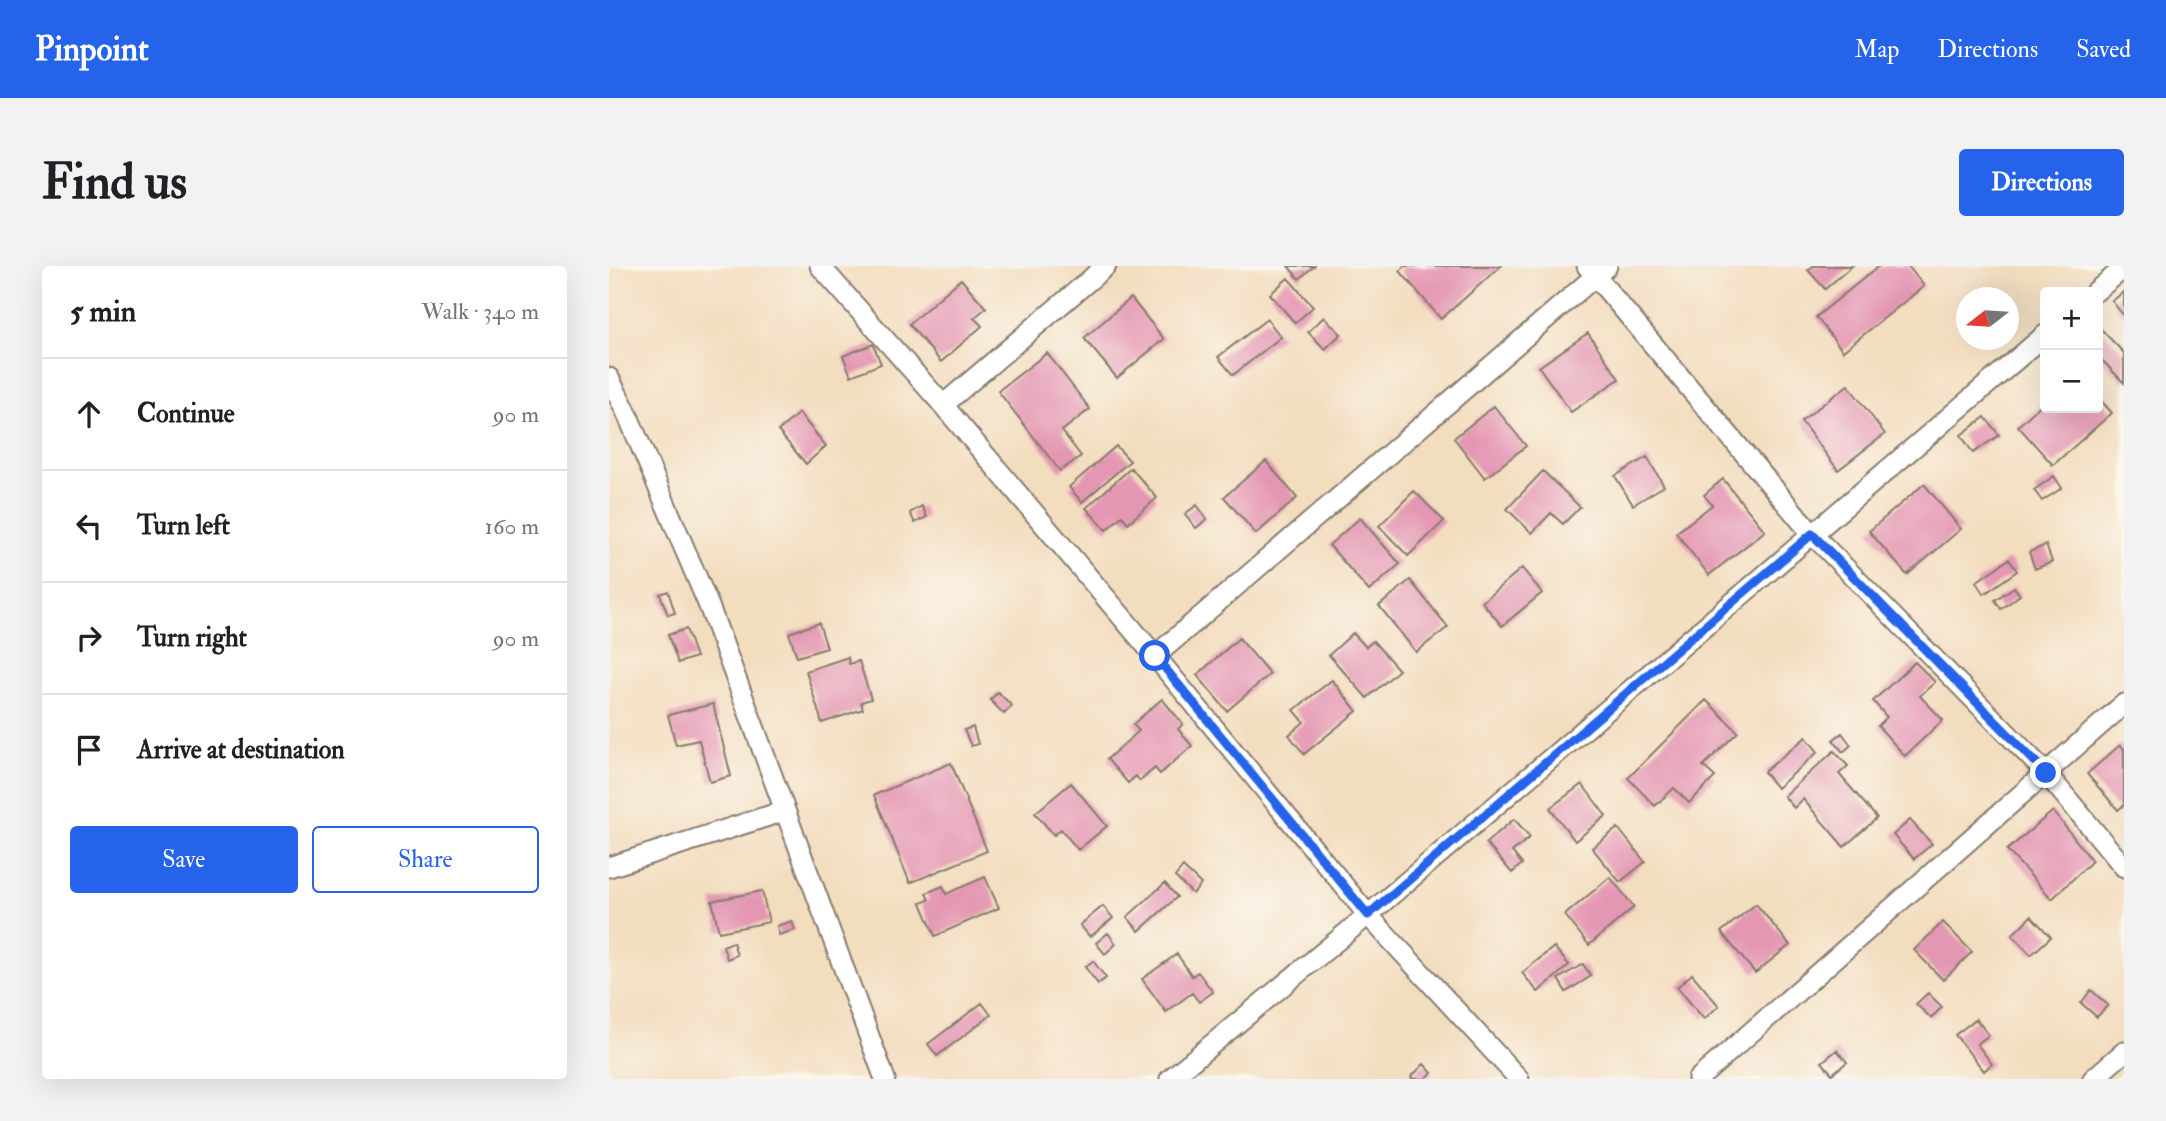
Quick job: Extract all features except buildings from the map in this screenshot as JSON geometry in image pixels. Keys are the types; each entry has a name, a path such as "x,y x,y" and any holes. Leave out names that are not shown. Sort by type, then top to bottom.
{"street":[{"path":"820,266 943,405 1155,656 1368,915 1519,1079"},
{"path":"943,405 1106,266"},
{"path":"2101,287 2124,268"},
{"path":"1155,656 1596,270 1812,534 2046,773 2124,867"},
{"path":"1170,1079 1368,915 2040,339"},
{"path":"609,378 625,409 709,606 885,1079"},
{"path":"1698,1079 2124,704"},
{"path":"609,867 784,811"},
{"path":"2092,1079 2124,1052"}],"route":[{"path":"1155,656 1368,915 1812,534 2046,773"}]}
